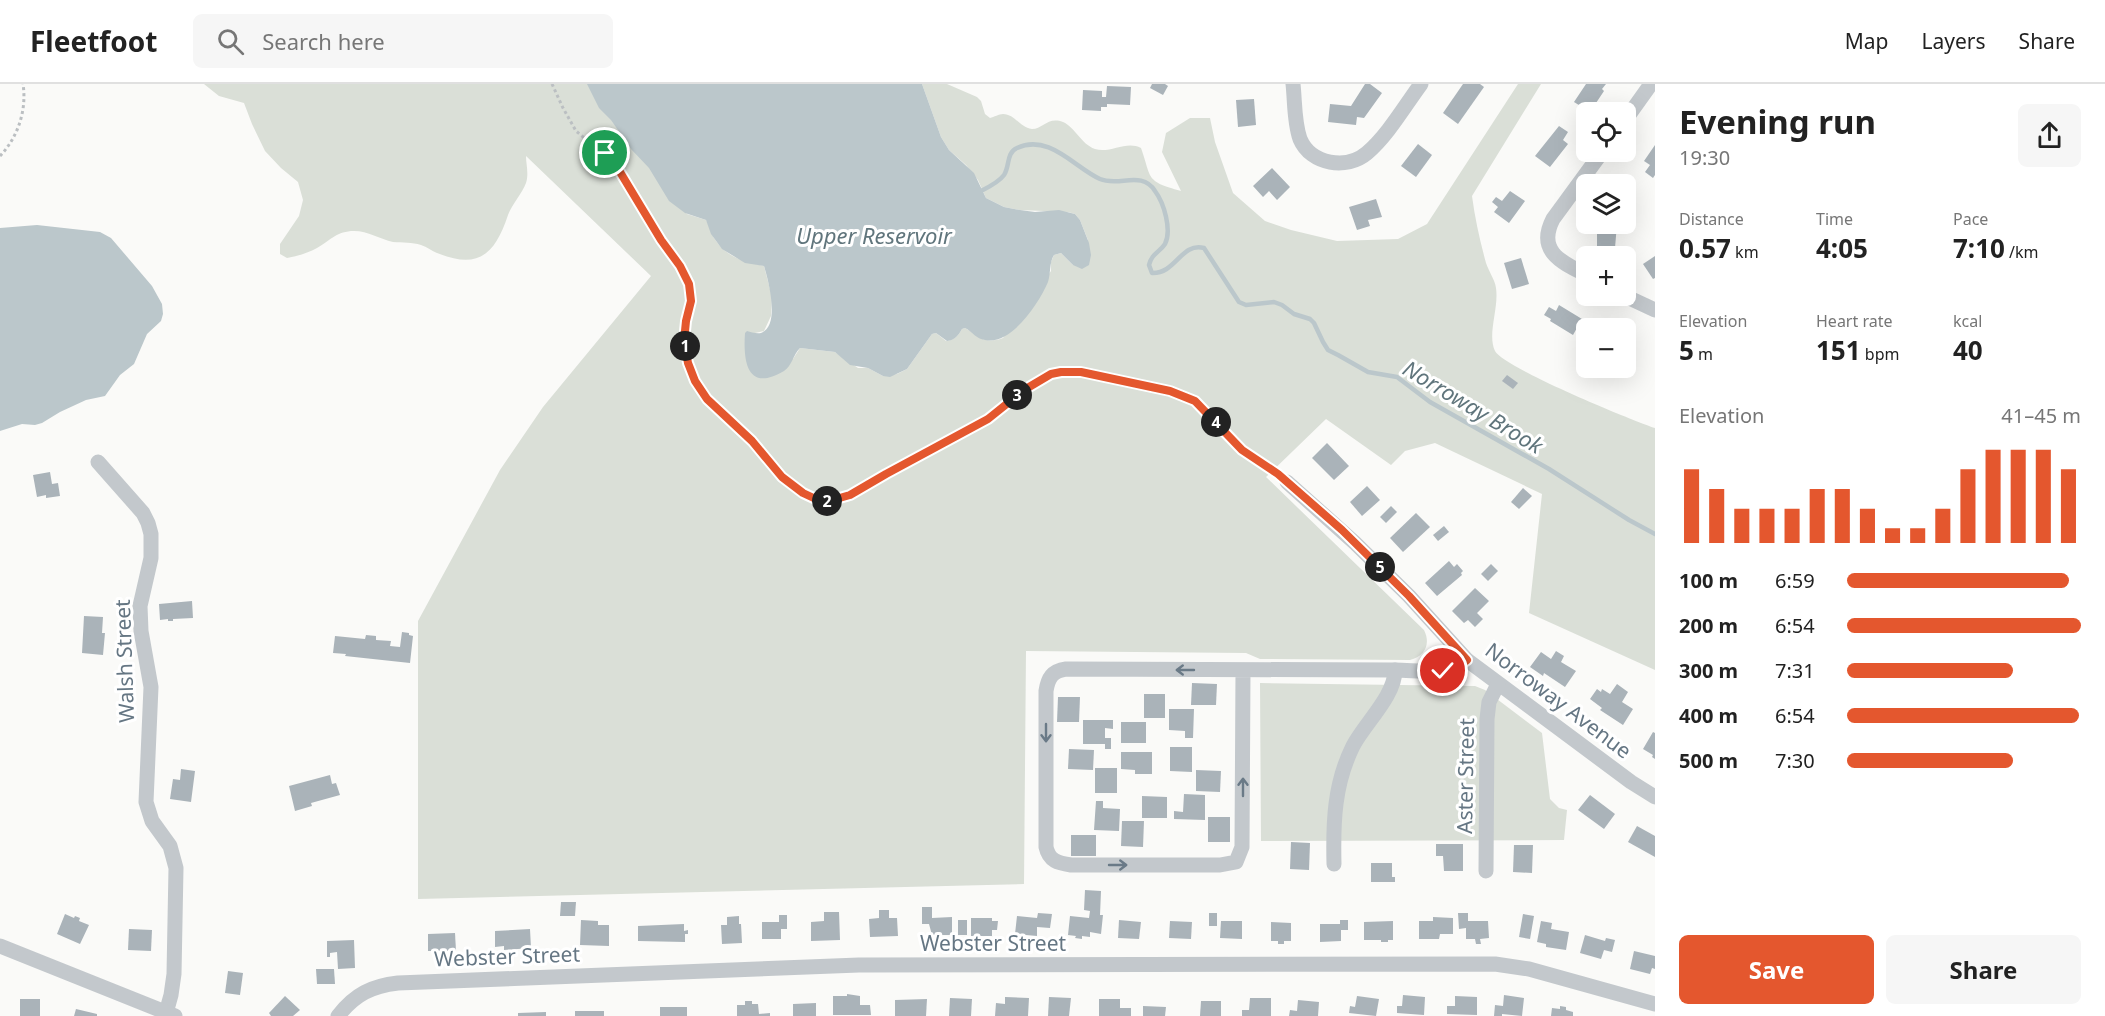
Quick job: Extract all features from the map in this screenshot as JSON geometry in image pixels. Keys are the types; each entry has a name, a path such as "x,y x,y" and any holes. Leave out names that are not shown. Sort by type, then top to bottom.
{"street":[{"path":"1293,84 1297,123 1304,145 1316,156 1339,164 1354,161 1369,152 1421,84"},
{"path":"1636,105 1651,84"},
{"path":"1576,269 1553,255 1548,242 1548,230 1553,219 1595,162"},
{"path":"1636,301 1655,310"},
{"name":"Walsh Street","path":"98,462 142,513 151,534 151,558 140,612 151,687 146,802 152,821 170,846 176,868 174,974 170,1014"},
{"name":"Norroway Avenue","path":"1287,482 1363,550 1409,596 1467,660 1631,782 1655,797"},
{"path":"1244,670 1242,847 1236,862 1220,866 1071,865 1051,859 1046,847 1046,691 1051,675 1065,669 1454,670 1467,660"},
{"path":"1334,864 1334,810 1343,772 1359,736 1392,688 1395,670"},
{"name":"Aster Street","path":"1486,870 1487,719 1489,702 1498,684"},
{"path":"0,946 170,1014"},
{"name":"Webster Street","path":"338,1016 350,1002 366,990 398,983 859,965 1495,964 1529,969 1655,1004"}],"path":[{"path":"0,156 17,131 24,102 23,84"},
{"path":"552,84 576,131 613,162 686,276 691,293 684,341 688,363 695,381 707,399 752,441 782,477 803,493 820,501 850,495 988,419 1034,383 1051,374 1061,372 1081,372 1189,397 1205,409 1242,450 1287,482"}],"shaded area":[{"path":"204,84 589,84 687,214 706,220 714,238 724,250 742,260 764,266 772,297 771,316 764,331 755,333 793,359 800,348 835,352 858,368 868,368 883,376 897,374 907,369 932,334 936,333 946,341 956,337 965,328 986,340 1003,338 1051,271 1054,255 1061,253 1073,265 1088,240 1075,214 1020,210 1004,207 986,198 978,180 949,150 941,137 922,84 947,84 977,97 981,101 985,114 990,118 1001,114 1007,115 1032,129 1053,121 1063,122 1095,149 1106,150 1130,145 1141,148 1149,173 1155,181 1181,191 1162,152 1166,133 1190,118 1210,118 1215,142 1233,193 1265,221 1337,241 1398,239 1427,224 1518,84 1541,84 1472,196 1486,263 1496,288 1493,344 1495,351 1503,359 1543,381 1655,428 1655,670 1529,613 1542,494 1435,443 1405,451 1391,465 1326,419 1266,477 1424,630 1427,640 1425,649 1420,656 1410,660 1260,659 1246,653 1026,651 1024,884 418,899 418,621 500,470 543,407 651,276 526,156 526,183 503,229 491,249 474,259 452,258 418,244 393,242 354,231 339,234 314,250 287,258 280,254 280,244 299,216 303,200 298,182 265,151 244,103 219,96"},
{"path":"1260,683 1475,686 1485,690 1542,733 1550,799 1559,808 1567,810 1564,840 1261,841"}],"water":[{"name":"Upper Reservoir","path":"587,84 922,84 941,137 949,150 974,173 986,198 1004,207 1020,210 1035,212 1059,210 1075,214 1080,220 1089,243 1091,255 1089,265 1082,269 1073,265 1061,253 1054,255 1044,291 1031,311 1014,330 995,340 977,337 965,328 954,339 947,341 936,333 932,334 907,369 890,377 868,368 850,365 835,352 800,348 784,371 772,377 755,376 747,363 745,333 747,331 761,333 767,329 770,321 772,302 764,266 745,263 722,249 711,234 706,220 685,213 669,201 649,168 599,108"},
{"path":"37,225 100,232 111,238 152,286 162,304 163,314 161,321 147,334 134,364 120,375 105,396 86,400 42,423 22,424 0,431 0,228"}],"building":[{"path":"1152,84 1168,86 1163,95 1150,88"},
{"path":"1365,84 1370,84 1382,93 1364,118 1357,117 1356,125 1328,122 1330,104 1351,106"},
{"path":"1463,84 1480,84 1484,87 1458,124 1443,113"},
{"path":"1586,84 1606,84 1597,102 1574,102"},
{"path":"1107,86 1131,87 1130,105 1107,104 1107,107 1101,107 1101,111 1082,110 1083,90 1102,91 1102,97 1106,97"},
{"path":"1254,99 1256,125 1238,127 1236,100"},
{"path":"1559,126 1568,132 1563,140 1568,144 1550,167 1535,156"},
{"path":"1418,144 1432,155 1416,177 1401,166"},
{"path":"1655,145 1655,175 1653,178 1645,172 1650,165 1644,161"},
{"path":"1272,168 1290,187 1277,200 1269,191 1263,197 1253,186"},
{"path":"1510,191 1525,201 1509,223 1494,212 1498,207 1492,202 1496,197 1502,201"},
{"path":"1376,199 1382,217 1368,220 1370,226 1357,230 1349,207"},
{"path":"1597,234 1616,234 1615,246 1597,246"},
{"path":"1655,256 1655,278 1653,279 1643,264"},
{"path":"1521,258 1529,284 1512,289 1504,263"},
{"path":"1559,305 1580,318 1576,318 1576,330 1573,335 1544,315 1549,307 1556,311"},
{"path":"1507,375 1518,383 1513,389 1502,381"},
{"path":"1327,443 1349,466 1334,480 1312,458"},
{"path":"50,472 52,484 58,483 60,496 37,497 33,475"},
{"path":"1367,486 1380,500 1362,516 1350,502"},
{"path":"1523,488 1532,496 1519,509 1511,502"},
{"path":"1391,506 1397,512 1386,523 1380,517"},
{"path":"1416,513 1430,527 1403,552 1390,538"},
{"path":"1444,526 1449,532 1438,541 1433,535"},
{"path":"1449,561 1454,567 1457,564 1463,571 1462,575 1437,596 1425,583"},
{"path":"1491,564 1498,571 1488,581 1481,574"},
{"path":"1475,588 1489,601 1477,613 1483,619 1475,627 1468,620 1464,623 1452,611"},
{"path":"192,601 193,618 160,620 159,604"},
{"path":"84,616 103,617 102,633 105,633 103,655 82,653"},
{"path":"402,632 413,636 410,663 333,653 335,636 365,639 366,635 376,636 376,640 391,641 390,646 400,647"},
{"path":"1556,651 1564,656 1561,662 1576,671 1565,687 1530,667 1541,652 1551,659"},
{"path":"1192,683 1217,684 1216,705 1191,705"},
{"path":"1617,684 1628,692 1622,702 1633,709 1623,725 1600,710 1602,708 1590,699 1597,689 1610,694"},
{"path":"1144,694 1165,694 1165,718 1144,718"},
{"path":"1058,697 1080,697 1079,722 1057,722"},
{"path":"1169,709 1194,709 1193,738 1185,738 1185,731 1169,730"},
{"path":"1083,720 1113,720 1113,729 1105,728 1105,738 1111,738 1111,749 1105,749 1105,744 1083,744"},
{"path":"1121,722 1146,722 1146,743 1121,743"},
{"path":"1653,732 1655,733 1655,759 1643,749"},
{"path":"1170,747 1192,747 1192,772 1170,771"},
{"path":"1069,749 1094,750 1093,770 1068,769"},
{"path":"1121,752 1152,752 1152,774 1135,774 1135,770 1121,769"},
{"path":"1095,768 1117,768 1117,793 1095,793"},
{"path":"181,769 195,771 191,802 170,799 173,779 180,780"},
{"path":"1196,770 1221,771 1220,792 1196,791"},
{"path":"330,775 332,784 336,783 340,795 311,803 312,806 295,811 289,786"},
{"path":"1184,794 1205,795 1205,820 1174,819 1174,811 1183,812"},
{"path":"1590,795 1615,814 1604,829 1578,810"},
{"path":"1142,796 1167,797 1167,818 1142,818"},
{"path":"1096,801 1103,801 1103,808 1120,809 1119,831 1094,830"},
{"path":"1208,817 1230,817 1230,842 1208,842"},
{"path":"1122,821 1144,821 1143,847 1121,846"},
{"path":"1637,826 1655,836 1655,857 1628,842"},
{"path":"1071,835 1096,835 1096,856 1071,856"},
{"path":"1291,842 1310,843 1309,870 1290,869"},
{"path":"1436,844 1463,844 1463,871 1444,871 1443,856 1436,856"},
{"path":"1514,845 1533,845 1532,873 1513,872"},
{"path":"1371,863 1392,863 1392,877 1395,877 1395,882 1371,882"},
{"path":"1085,890 1101,891 1100,915 1103,915 1101,934 1090,932 1090,937 1082,936 1082,939 1068,935 1070,916 1089,918 1090,911 1084,910"},
{"path":"561,902 576,902 575,916 560,916"},
{"path":"922,907 932,907 932,918 952,917 952,935 932,935 929,924 922,924"},
{"path":"879,910 889,910 889,918 897,918 898,936 870,937 869,919 879,918"},
{"path":"824,912 839,912 840,940 811,941 811,922 824,921"},
{"path":"1038,913 1052,914 1050,928 1037,927 1037,936 1015,934 1017,916 1037,918"},
{"path":"1209,913 1217,913 1217,926 1209,926"},
{"path":"1458,913 1468,913 1468,921 1488,921 1489,938 1480,939 1481,944 1476,944 1475,939 1466,939 1466,928 1459,929"},
{"path":"65,914 80,918 79,921 89,925 80,944 57,934"},
{"path":"1523,914 1534,916 1530,939 1519,937"},
{"path":"779,915 787,915 787,929 781,929 781,939 762,939 762,922 779,922"},
{"path":"739,916 742,943 722,944 721,925 727,925 727,917"},
{"path":"1433,917 1453,918 1453,934 1440,934 1439,939 1419,939 1419,921 1433,921"},
{"path":"971,918 992,918 992,921 998,921 997,930 992,930 992,936 971,936"},
{"path":"581,920 598,921 598,925 609,925 609,946 580,945"},
{"path":"958,920 967,920 967,935 958,935"},
{"path":"1119,920 1141,922 1139,939 1118,938"},
{"path":"1340,920 1348,920 1348,930 1341,930 1341,941 1320,942 1320,924 1340,924"},
{"path":"1170,921 1192,922 1191,939 1169,938"},
{"path":"1221,921 1242,921 1242,939 1220,938"},
{"path":"1393,921 1393,940 1381,942 1381,940 1364,940 1364,922"},
{"path":"1541,921 1552,923 1551,929 1569,932 1566,950 1546,947 1546,944 1537,942"},
{"path":"1271,922 1291,923 1291,941 1278,944 1278,941 1271,941"},
{"path":"684,924 684,931 688,930 688,934 685,934 685,942 638,941 638,926"},
{"path":"129,929 152,930 151,951 128,950"},
{"path":"530,929 531,948 504,950 504,946 495,947 495,931"},
{"path":"455,933 456,951 428,951 428,934"},
{"path":"1585,935 1605,941 1606,938 1615,940 1612,952 1604,950 1601,959 1580,953"},
{"path":"354,940 355,968 338,969 337,952 330,953 330,957 327,957 327,941"},
{"path":"1634,951 1655,956 1655,969 1652,968 1650,974 1630,969"},
{"path":"316,969 334,969 335,984 317,984"},
{"path":"228,971 243,973 240,995 225,993"},
{"path":"847,994 860,996 860,1005 870,1005 871,1015 833,1015 833,996 847,996"},
{"path":"1403,995 1425,997 1424,1015 1397,1013 1397,1006 1402,1006"},
{"path":"1504,995 1524,998 1522,1016 1502,1014 1502,1016 1494,1016 1495,1005 1503,1006"},
{"path":"285,996 300,1010 293,1016 271,1016 269,1013"},
{"path":"1357,996 1379,999 1376,1016 1349,1013 1350,1006 1355,1007"},
{"path":"1455,996 1477,997 1477,1015 1447,1014 1447,1006 1455,1006"},
{"path":"1005,997 1029,998 1028,1016 995,1016 996,1003 1005,1004"},
{"path":"1049,997 1071,998 1069,1016 1048,1016"},
{"path":"950,998 972,999 971,1016 949,1016"},
{"path":"1250,998 1271,998 1271,1016 1242,1016 1242,1010 1249,1010"},
{"path":"20,999 40,999 40,1016 20,1016"},
{"path":"927,999 926,1016 895,1016 895,1000"},
{"path":"1099,999 1120,999 1120,1008 1131,1008 1131,1016 1099,1016"},
{"path":"1298,1000 1319,1002 1318,1016 1289,1016 1290,1010 1297,1011"},
{"path":"745,1001 758,1004 759,1014 770,1013 770,1016 737,1016 737,1005 745,1005"},
{"path":"1201,1001 1221,1001 1221,1016 1200,1016"},
{"path":"816,1003 816,1016 793,1016 793,1004"},
{"path":"1143,1006 1166,1007 1165,1016 1143,1016"},
{"path":"1560,1006 1573,1012 1573,1016 1551,1016 1552,1008 1560,1009"},
{"path":"660,1007 687,1007 687,1016 660,1016"},
{"path":"76,1009 97,1014 97,1016 74,1016"},
{"path":"575,1011 604,1011 604,1016 575,1016"},
{"path":"546,1012 546,1016 518,1016 518,1013"}],"waterway":[{"name":"Norroway Brook","path":"981,191 1004,175 1014,150 1029,145 1051,148 1100,179 1144,181 1158,196 1164,209 1168,232 1165,244 1150,261 1152,273 1167,269 1196,247 1204,248 1239,302 1246,305 1274,302 1294,314 1310,319 1328,350 1368,372 1397,377 1430,402 1549,469 1655,534"}],"route":[{"path":"605,153 620,172 661,240 686,276 691,301 684,341 688,363 695,381 707,399 752,441 782,477 803,493 820,501 840,499 850,495 988,419 1024,390 1051,374 1081,372 1179,393 1189,397 1205,409 1242,450 1278,474 1342,530 1409,596 1467,660 1454,670 1443,671"}]}
